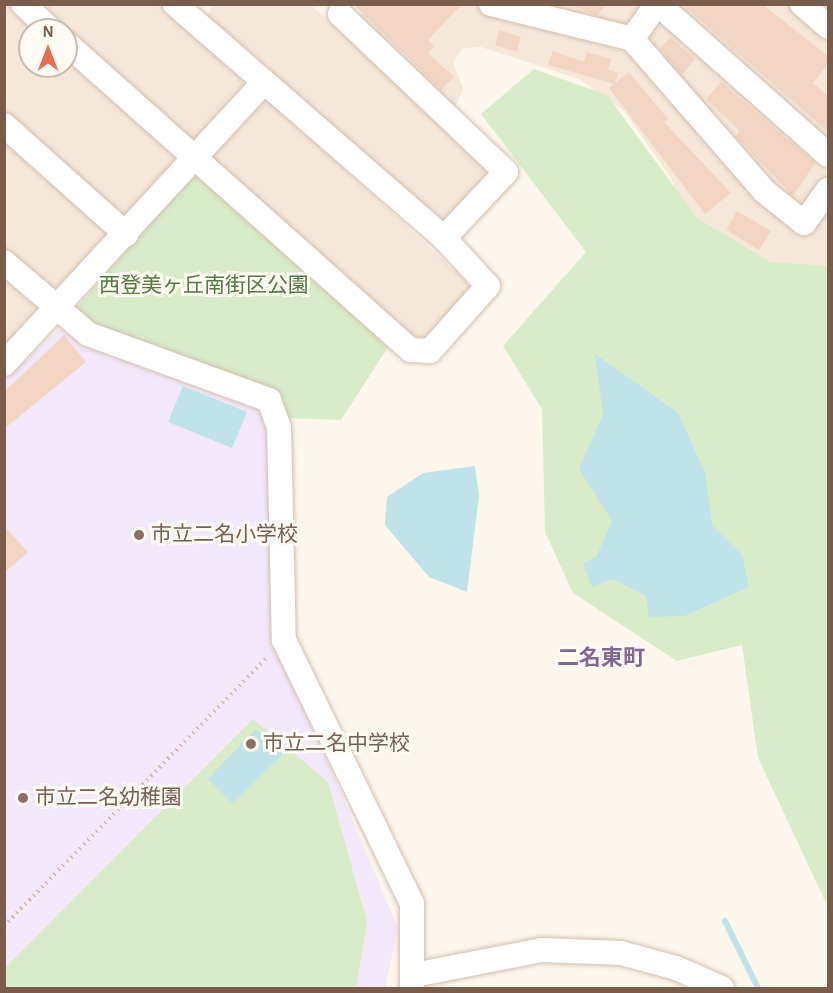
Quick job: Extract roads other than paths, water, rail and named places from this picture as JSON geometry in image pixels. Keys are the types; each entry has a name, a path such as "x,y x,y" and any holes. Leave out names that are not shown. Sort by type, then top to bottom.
{"street":[{"path":"23,4 38,18"},
{"path":"491,4 632,39 764,190 804,223 828,190"},
{"path":"632,39 658,4 828,155"},
{"path":"802,4 828,27"},
{"path":"339,8 506,172 444,238"},
{"path":"78,54 411,350 430,351 488,286 444,238 262,84 190,9"},
{"path":"4,364 262,84"},
{"path":"4,125 126,234"},
{"path":"4,262 56,309 88,334 269,400 279,427 284,640 412,904 413,982 541,950 621,953 722,988"}],"water":[{"path":"595,354 678,413 705,473 712,525 742,555 749,587 684,616 649,617 646,596 613,579 592,587 583,563 596,557 612,521 579,469 603,414"},
{"path":"183,386 247,412 232,448 168,422"},
{"path":"475,466 479,496 467,592 429,577 385,525 387,497 423,473"},
{"path":"256,729 283,754 233,804 208,779"}],"waterway":[{"path":"725,921 758,988"}],"place":[{"name":"市立二名小学校","path":"139,535"},
{"name":"市立二名中学校","path":"251,744"},
{"name":"市立二名幼稚園","path":"23,798"}],"district":[{"name":"二名東町","path":"601,659"}],"park label":[{"name":"西登美ヶ丘南街区公園","path":"204,286"}]}
